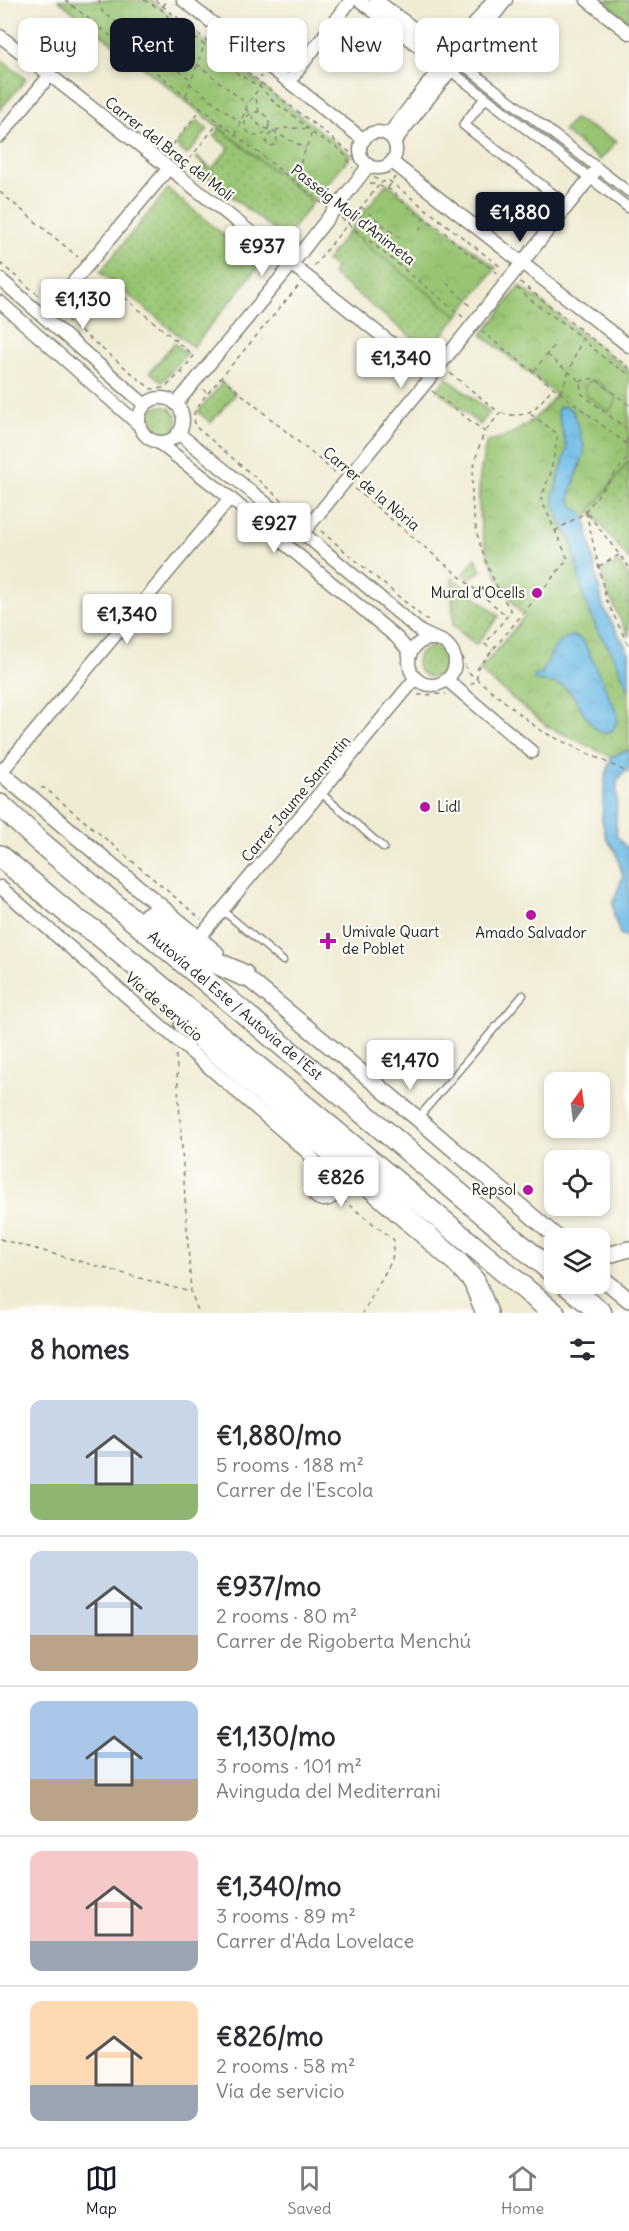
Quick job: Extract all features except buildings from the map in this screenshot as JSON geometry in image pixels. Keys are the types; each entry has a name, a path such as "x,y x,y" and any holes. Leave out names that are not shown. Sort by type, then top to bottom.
{"highway":[{"path":"4,808 46,832 156,923 212,961 243,975"},
{"name":"Autovía del Este / Autovia de l'Est","path":"4,808 40,842 544,1265"},
{"path":"0,855 554,1313"},
{"path":"75,919 87,938 457,1262 474,1281 487,1313"},
{"path":"578,1294 601,1313"}],"street":[{"path":"289,82 351,0"},
{"path":"359,0 415,39"},
{"path":"376,0 415,33"},
{"path":"481,18 493,0"},
{"path":"491,18 506,0"},
{"path":"587,0 629,33"},
{"path":"190,2 210,18"},
{"name":"Carrer del Braç del Molí","path":"0,36 293,263 428,381"},
{"path":"276,72 364,140"},
{"path":"391,139 445,72"},
{"path":"459,72 485,98 593,174 629,192"},
{"path":"461,72 593,174 629,208"},
{"path":"0,136 50,75"},
{"path":"485,98 464,125 567,205"},
{"path":"365,171 361,154 364,140 372,133 391,139"},
{"path":"176,404 293,263 365,171 384,168 392,162 396,152 391,139"},
{"path":"392,162 629,346"},
{"path":"49,312 168,168"},
{"path":"303,532 428,381 520,262 593,174"},
{"path":"0,279 49,312 145,405"},
{"path":"0,302 139,425 146,436 158,442 230,498 396,637 408,650 409,668 415,679 428,685 441,684 447,680 454,668 454,655 444,639 421,632 303,532 178,433"},
{"path":"139,425 140,412 151,401 164,399 176,404 183,418 178,433 169,441 158,442"},
{"path":"230,498 0,772 547,1228"},
{"path":"409,656 418,644 432,639 444,639"},
{"name":"Carrer Jaume Sanmrtin","path":"199,938 415,679"},
{"path":"447,680 532,752"},
{"name":"Vía de servicio","path":"0,887 308,1152 323,1178"},
{"path":"323,1178 334,1181 336,1187 335,1194 328,1199 320,1199 314,1194 312,1186 323,1178"},
{"path":"610,1254 629,1250"},
{"path":"610,1284 629,1300"}],"lane":[{"path":"321,793 384,848"},
{"path":"221,910 283,961"},
{"path":"417,1118 523,995"}],"path":[{"name":"Passeig Molí d'Animeta","path":"65,0 110,36"},
{"path":"99,0 102,11 111,18"},
{"path":"144,0 161,9 175,25 204,45 229,68 260,87 275,103 308,129 341,150 347,156 354,171 365,171"},
{"path":"155,0 352,154 356,163 381,183"},
{"path":"161,9 168,0"},
{"path":"162,18 164,13"},
{"path":"50,75 84,15"},
{"path":"50,75 100,28"},
{"path":"185,96 204,45"},
{"path":"197,64 248,104"},
{"name":"Passeig Molí d'Animeta","path":"156,72 629,446"},
{"path":"180,72 190,80"},
{"path":"236,135 248,104 260,87 263,72"},
{"path":"189,83 240,123"},
{"path":"256,99 259,112 268,120 267,129 257,136 249,134 245,127 246,119 250,114 259,112"},
{"path":"168,168 202,108"},
{"path":"246,109 255,122 306,148"},
{"path":"168,168 219,122"},
{"path":"239,128 245,127"},
{"path":"278,135 276,145 268,146 266,139 272,132 286,128 308,129"},
{"path":"293,181 312,132"},
{"path":"365,171 374,185 392,190 408,207 459,247 509,278 543,310 565,324 609,362 629,374"},
{"path":"430,623 322,532 314,519 306,514 298,514 195,426 194,413 207,393 307,275 378,186 388,180 509,278 629,368"},
{"path":"0,192 194,356 170,386 151,389 49,312 0,263"},
{"path":"361,207 402,240"},
{"path":"420,230 423,217"},
{"path":"404,268 409,261"},
{"path":"447,283 470,306"},
{"path":"561,393 582,340"},
{"path":"534,372 555,344 554,342"},
{"path":"547,355 579,381 582,393 629,430"},
{"path":"440,366 500,413 513,416 536,409 553,387"},
{"path":"181,372 207,393"},
{"name":"Carrer de la Nòria","path":"221,378 507,616"},
{"path":"579,381 594,378 629,405"},
{"path":"428,381 485,432"},
{"path":"493,651 484,644 511,611 492,578 481,551 472,505 474,469 479,445 485,432 500,413"},
{"path":"404,694 412,701 417,695 443,694 458,701 477,679 477,669 568,559 543,508 541,499 550,476 558,434 529,413"},
{"path":"625,443 629,434"},
{"path":"554,532 586,512 629,456"},
{"path":"586,512 629,567"},
{"path":"586,512 606,599 629,647"},
{"path":"598,566 619,555"},
{"path":"444,639 457,645 464,667 541,731 629,773"},
{"path":"39,789 45,788 209,926"},
{"path":"175,1036 191,1292 199,1313"},
{"path":"335,1194 394,1240 392,1260 363,1313"},
{"path":"0,1239 191,1292"}],"green space":[{"path":"58,0 151,0 174,18 110,18 110,41 98,32 98,18 81,18"},
{"path":"602,0 629,0 629,22"},
{"path":"195,34 207,43 207,72 244,72 351,155 313,202 149,72 195,72"},
{"path":"0,59 26,79 0,110"},
{"path":"574,119 617,141 600,160 563,131"},
{"path":"197,120 208,129 187,155 176,146"},
{"path":"220,128 313,202 285,239 202,173 206,166 197,157 212,169 229,148 214,136"},
{"path":"387,183 496,268 458,316 349,231"},
{"path":"168,189 260,265 193,347 100,272"},
{"path":"349,231 458,316 433,346 423,338 419,343 332,274 336,269 326,261"},
{"path":"520,286 629,370 629,463 585,518 565,530 571,539 583,596 599,634 612,652 629,691 629,751 611,757 547,726 479,671 524,617 509,598 498,577 483,534 479,511 479,488 487,441 508,435 526,425 556,395 482,335"},
{"path":"174,343 187,353 162,382 150,372"},
{"path":"447,378 490,412 480,425 437,390"},
{"path":"591,380 596,381 616,397 615,404 610,410 606,410 585,394 585,386"},
{"path":"222,383 235,394 211,423 198,412"},
{"path":"162,406 168,407 176,415 176,427 168,435 162,436 156,435 148,427 147,421 148,415 156,407"},
{"path":"629,463 629,560 590,511"},
{"path":"476,558 481,571 468,579 463,574"},
{"path":"618,562 629,576 629,637 607,592 602,571"},
{"path":"452,577 499,616 476,645 453,626"},
{"path":"432,647 438,648 446,656 446,668 438,676 432,677 426,676 418,668 417,662 418,656 426,648"}],"water":[{"path":"565,406 573,411 584,446 584,454 570,498 574,508 580,511 585,518 603,607 629,653 629,691 612,652 599,634 583,596 571,539 559,519 554,503 554,494 567,448 557,411 559,407"},
{"path":"575,636 586,646 617,713 617,722 612,731 603,733 596,729 574,696 562,686 534,680 535,674 541,675 550,656 562,640"},
{"path":"629,751 629,768 617,783 616,826 617,837 629,850 629,938 620,934 614,917 613,902 623,876 616,852 606,838 602,820 605,779 611,757"}],"place":[{"name":"Mural d'Ocells","path":"537,593"},
{"name":"Lidl","path":"425,807"},
{"name":"Amado Salvador","path":"531,915"},
{"name":"Umivale Quart de Poblet","path":"328,941"},
{"name":"Repsol","path":"528,1190"}]}
